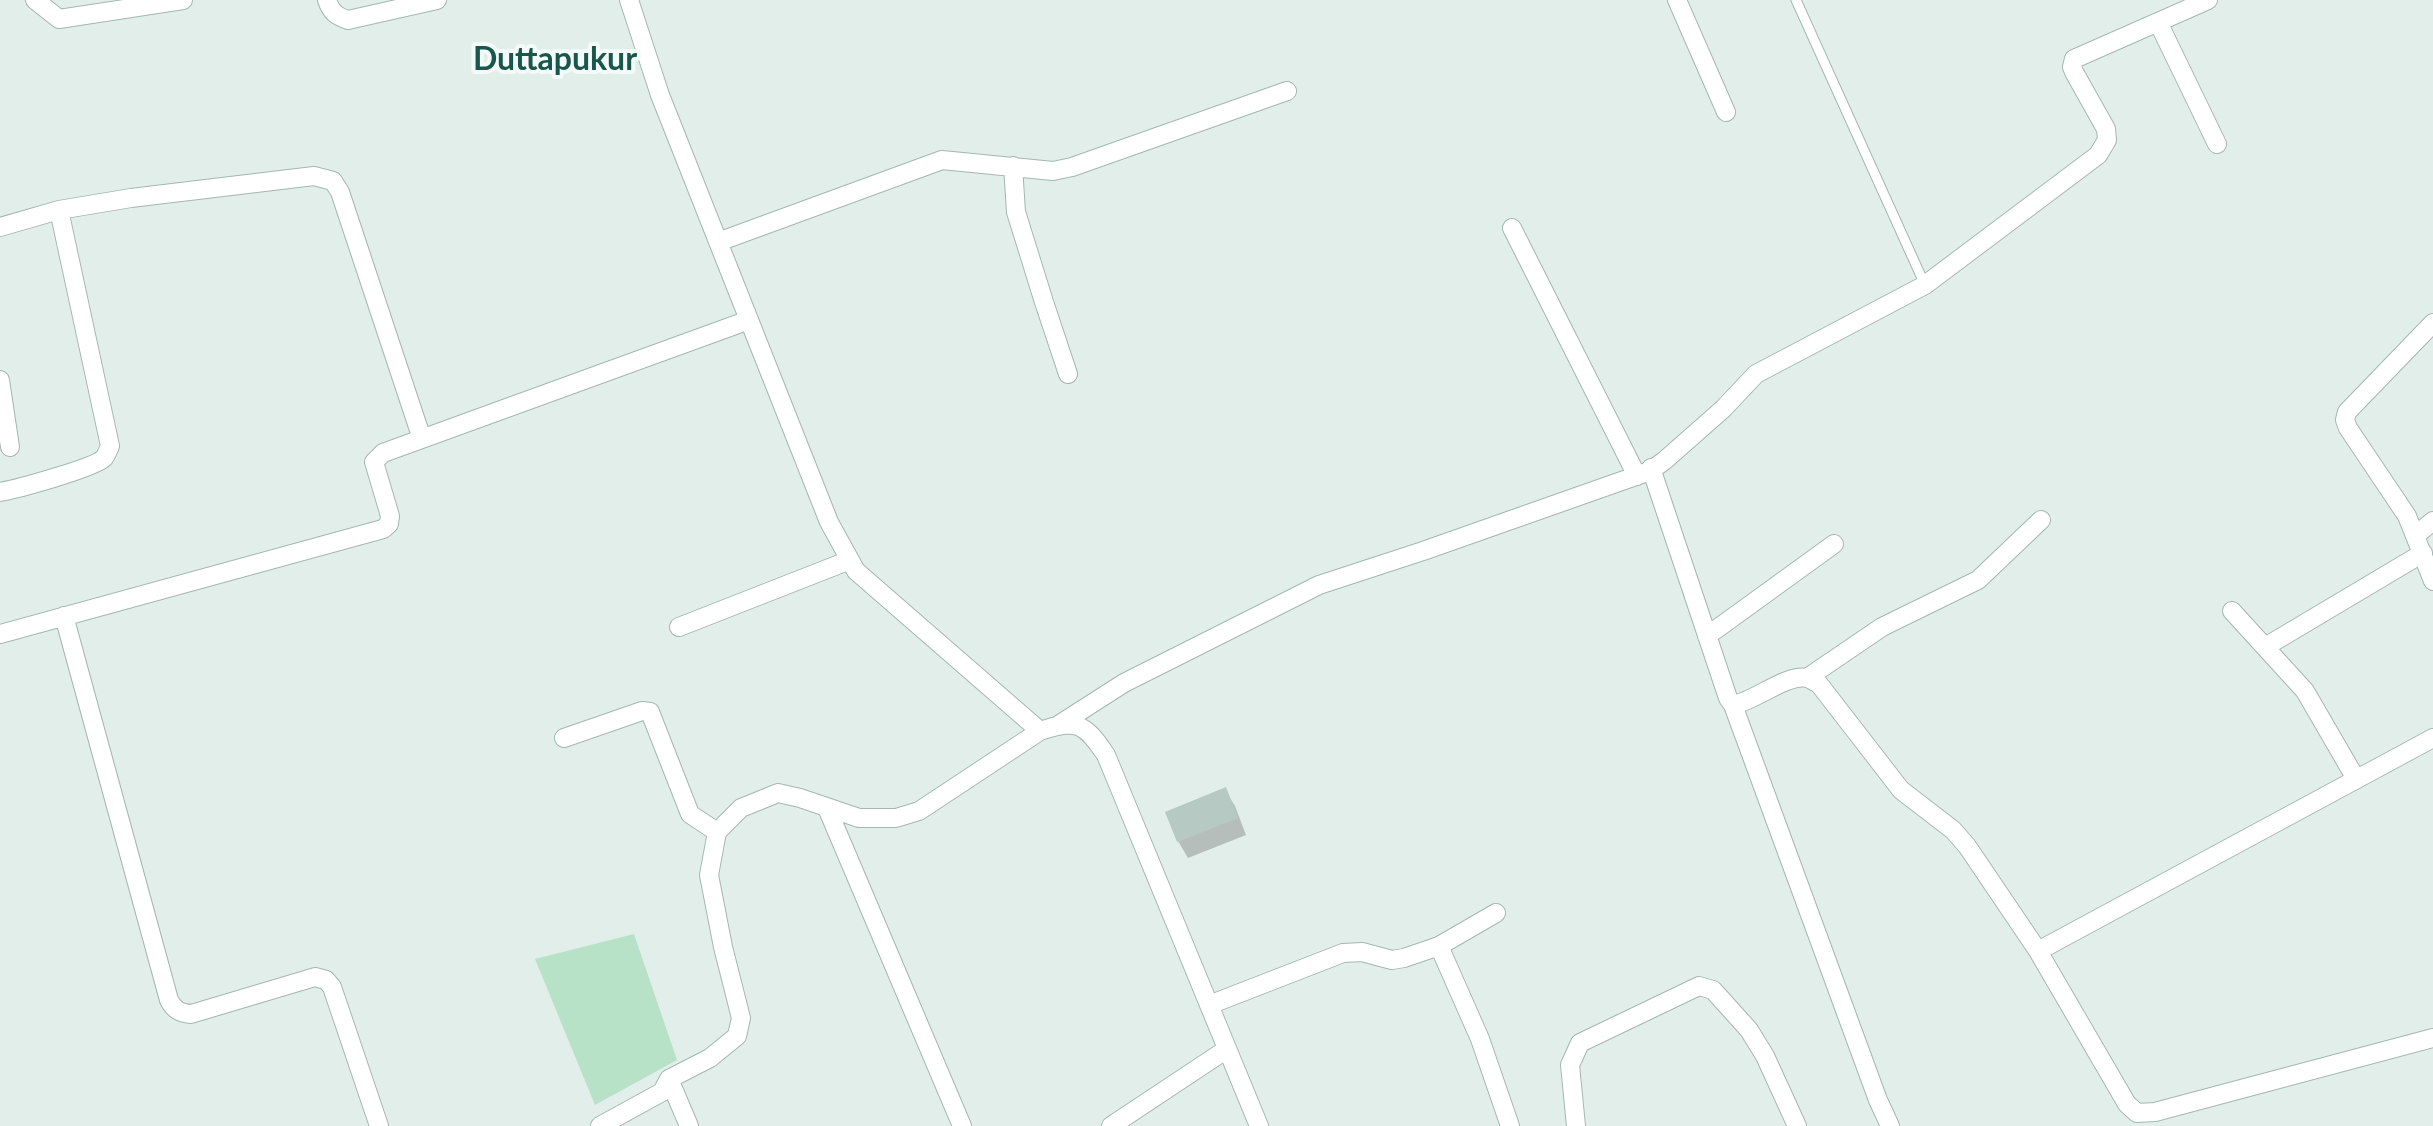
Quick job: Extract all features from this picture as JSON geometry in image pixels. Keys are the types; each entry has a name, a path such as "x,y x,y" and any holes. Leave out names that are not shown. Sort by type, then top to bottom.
{"street":[{"path":"35,0 59,19 183,0"},
{"path":"327,0 337,17 348,20 437,0"},
{"path":"629,0 660,95 829,522 856,571 1040,731"},
{"path":"1677,0 1726,112"},
{"path":"600,1126 662,1092 669,1079 710,1058 737,1036 741,1018 709,875 717,832 741,808 778,793 859,818 896,818 919,811 1040,731 1060,724 1124,683 1319,585 1644,472 1664,461 1723,409 1756,374 1925,285 2098,155 2107,140 2106,129 2072,63 2081,56 2208,0"},
{"path":"2158,22 2217,144"},
{"path":"718,242 942,160 1053,171 1287,91"},
{"path":"1013,166 1016,212 1068,374"},
{"path":"0,227 59,210 131,198 314,176 333,181 340,192 422,439"},
{"path":"0,492 16,490 95,463 105,457 110,446 59,210"},
{"path":"1512,228 1644,472 1733,705 1882,1121"},
{"path":"0,634 383,529 389,524 390,516 374,462 383,453 749,320"},
{"path":"2433,323 2347,412 2345,420 2398,501 2416,535 2433,581"},
{"path":"0,380 10,447"},
{"path":"1807,678 1882,627 1978,580 2041,520"},
{"path":"2416,535 2433,521"},
{"path":"1707,636 1834,544"},
{"path":"2265,647 2423,553"},
{"path":"679,627 850,560"},
{"path":"2232,611 2305,691 2356,779"},
{"path":"64,616 173,1007 180,1013 191,1014 315,977 326,980 332,987 379,1126"},
{"path":"1733,705 1744,703 1793,678 1807,678 1819,684 1901,790 1944,822 1967,846 2038,951 2138,1119 2433,1038"},
{"path":"564,738 642,711 650,712 690,814 717,832"},
{"path":"1060,724 1078,726 1091,733 1106,755 1259,1126"},
{"path":"2038,951 2433,738"},
{"path":"827,808 962,1126"},
{"path":"1209,1005 1343,953 1362,952 1392,960 1439,946 1496,913"},
{"path":"1439,946 1480,1039 1510,1126"},
{"path":"1576,1126 1570,1065 1580,1043 1699,986 1713,990 1749,1030 1765,1056 1797,1126"},
{"path":"1111,1126 1227,1049"},
{"path":"669,1079 689,1126"}],"lane":[{"path":"1796,0 1925,285"}],"green space":[{"path":"634,934 677,1060 595,1105 535,959"}],"building":[{"path":"1226,787 1238,818 1177,842 1165,812"}],"district":[{"name":"Duttapukur","path":"555,60"}]}
